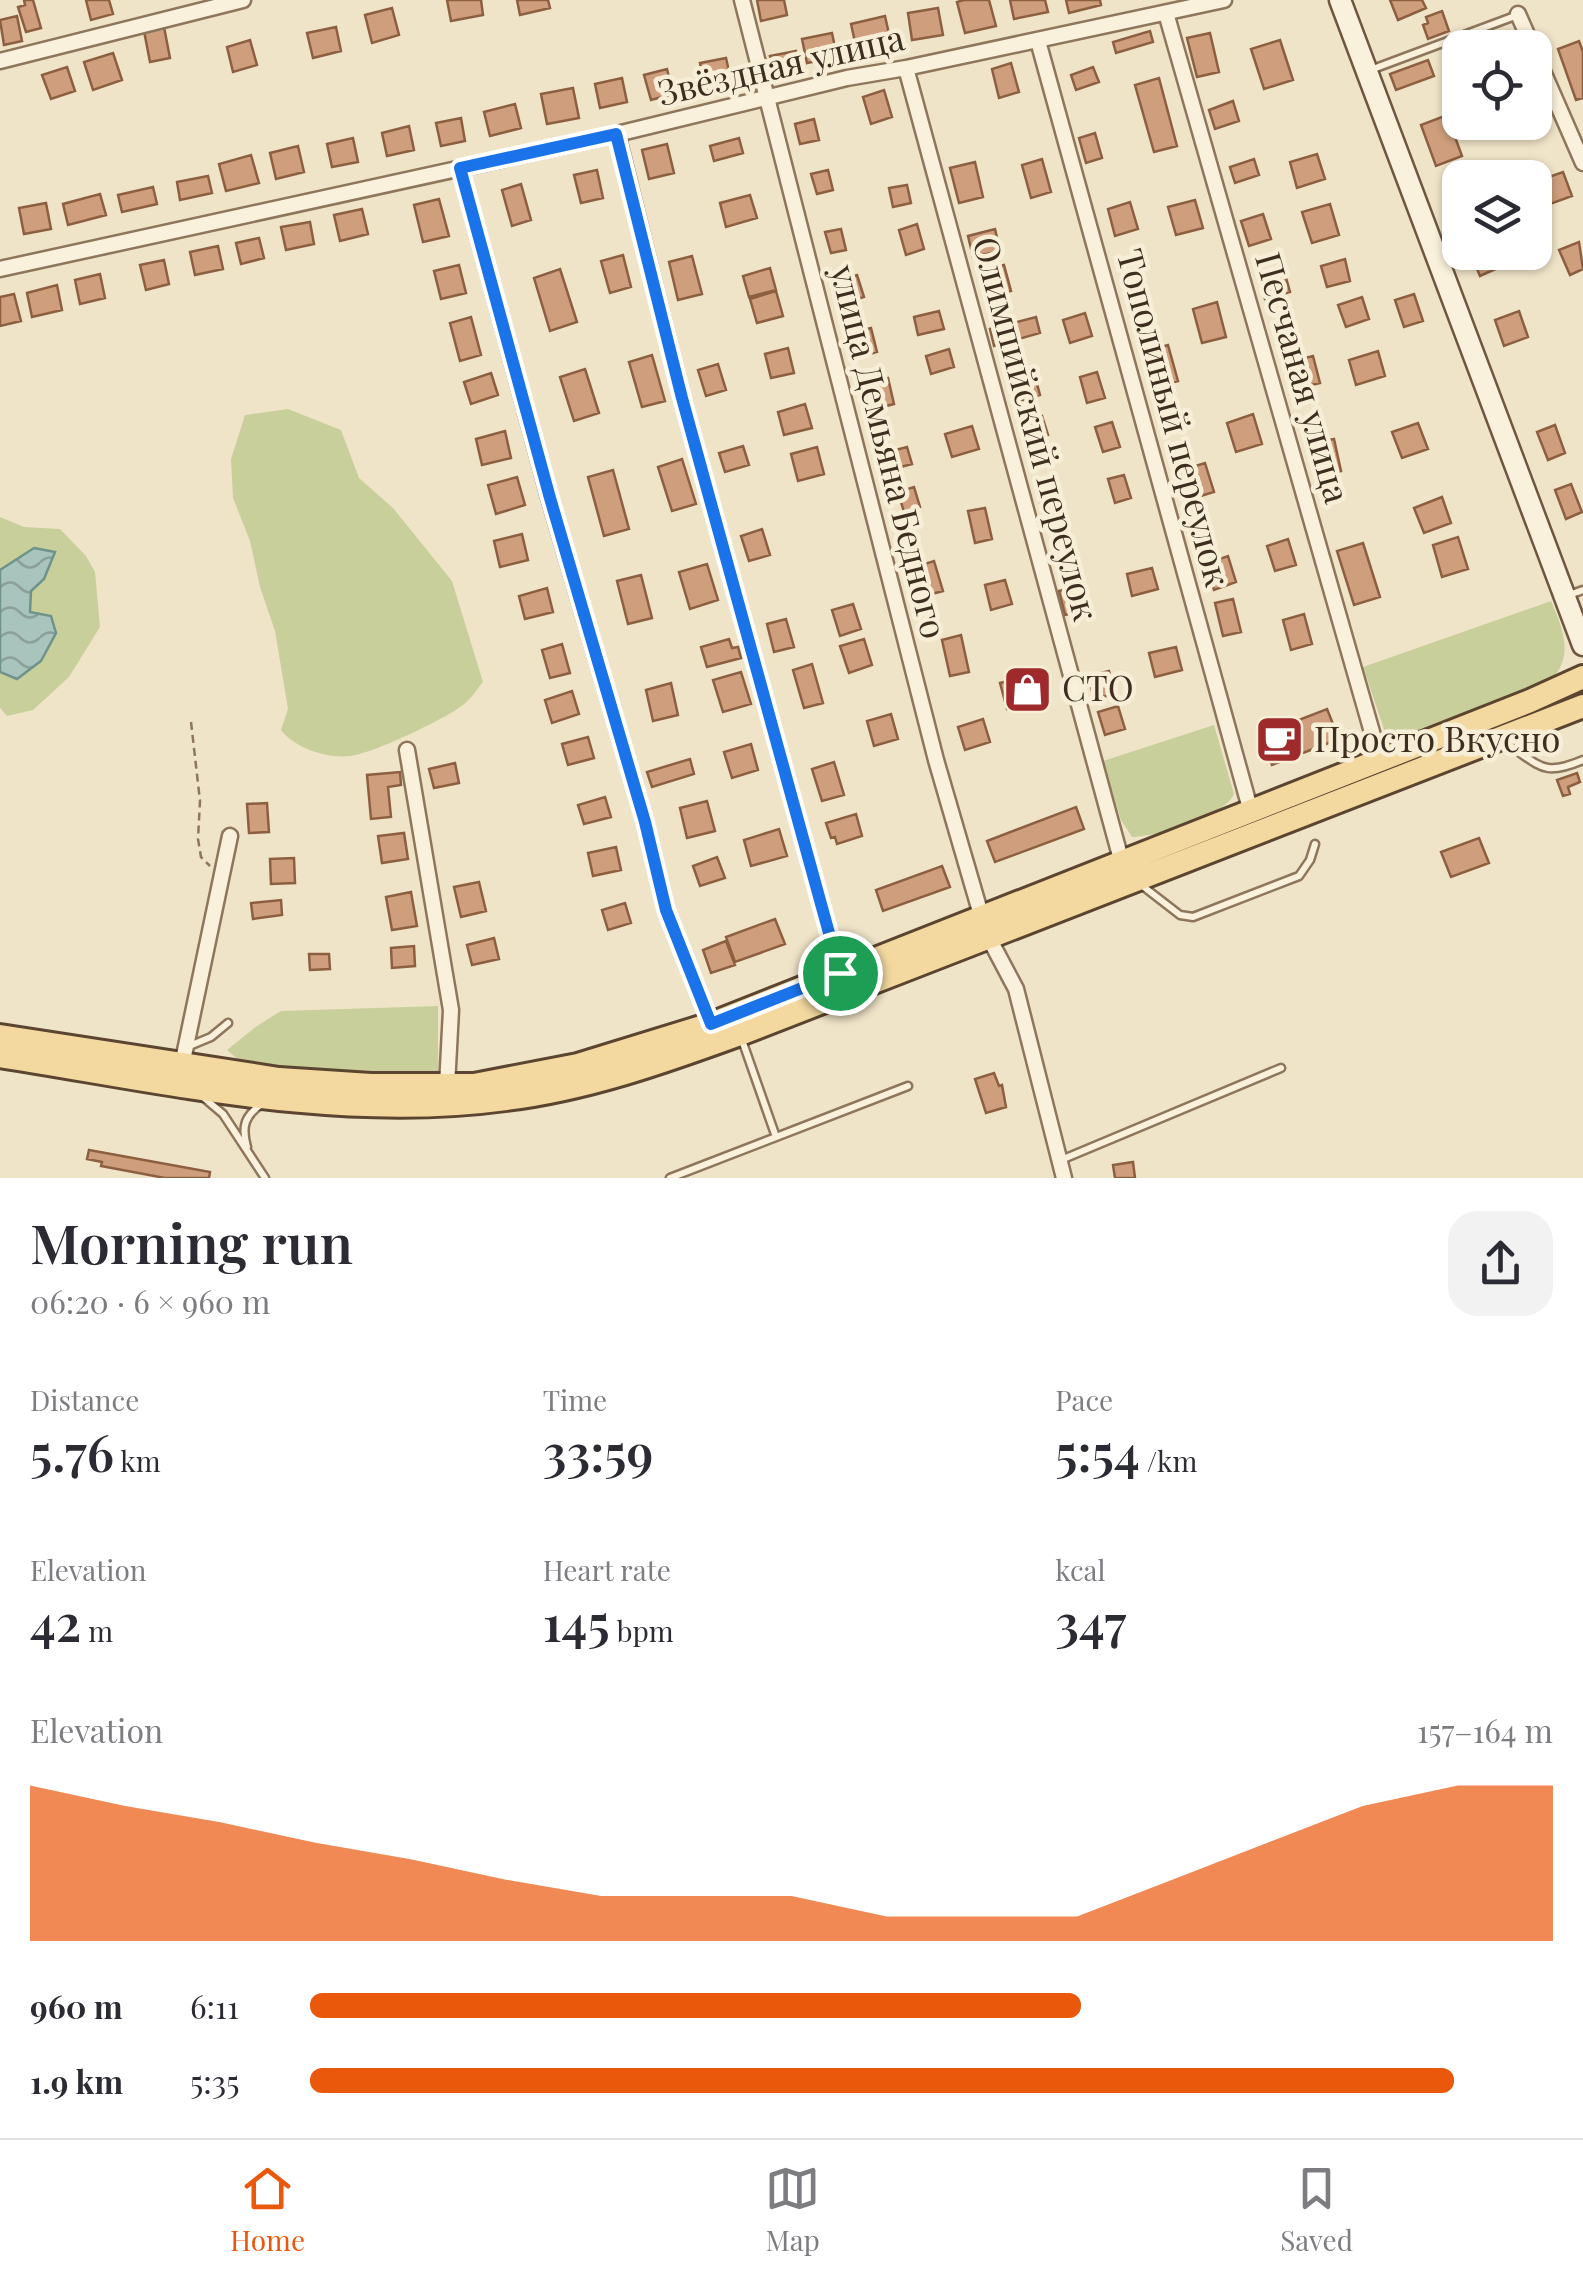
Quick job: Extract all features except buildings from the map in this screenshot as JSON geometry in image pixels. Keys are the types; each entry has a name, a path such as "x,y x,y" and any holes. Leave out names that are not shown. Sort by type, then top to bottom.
{"main road":[{"path":"1340,0 1574,593 1583,645"},
{"path":"1129,872 1250,812 1583,677"},
{"path":"0,1056 183,1066 272,1097 383,1106 505,1100 593,1082 740,1034 986,928 1129,872 1583,706"},
{"path":"0,1036 279,1079 447,1086 490,1083 578,1065 711,1024 840,973 986,928"}],"street":[{"path":"0,61 243,0"},
{"name":"улица Демьяна Бедного","path":"742,0 936,760 986,928 1016,988 1064,1178"},
{"name":"Звёздная улица","path":"0,269 616,134 847,78 1224,0"},
{"name":"Песчаная улица","path":"1166,13 1380,760"},
{"path":"1518,14 1525,30"},
{"name":"Тополиный переулок","path":"1038,40 1250,812"},
{"name":"Олимпийский переулок","path":"906,68 1129,872"},
{"path":"1552,92 1583,163"},
{"path":"616,134 688,416 840,973"},
{"path":"460,168 550,498 645,822 666,910 711,1024"},
{"path":"406,750 451,1010 447,1086"},
{"path":"183,1066 230,836"}],"lane":[{"path":"1367,72 1518,14"},
{"path":"1498,738 1544,768 1558,770 1583,760"},
{"path":"1129,872 1180,915 1193,917 1299,876 1315,844"},
{"path":"228,1024 183,1066 216,1105 265,1178"},
{"path":"740,1034 776,1137"},
{"path":"1060,1161 1281,1068"},
{"path":"670,1178 908,1086"},
{"path":"248,1152 243,1125 254,1108 272,1097"}],"path":[{"path":"192,722 200,801 200,857 221,878"}],"green space":[{"path":"288,409 341,430 359,478 393,508 452,581 483,682 466,703 441,719 391,743 350,756 312,751 281,730 288,709 275,631 250,541 233,498 231,459 245,415"},
{"path":"0,517 24,527 60,529 86,556 95,572 100,627 69,677 33,710 7,716 0,708"},
{"path":"1551,601 1563,632 1564,653 1558,672 1550,681 1408,737 1387,738 1363,667"},
{"path":"1214,725 1234,794 1204,817 1132,837 1121,820 1103,761"},
{"path":"438,1006 438,1081 248,1068 227,1050 281,1011"}],"water":[{"path":"34,548 55,552 44,579 31,591 30,612 51,616 56,633 41,661 17,679 0,672 0,570"}],"place":[{"name":"СТО","path":"1027,689"},
{"name":"Просто Вкусно","path":"1279,740"}],"route":[{"path":"616,134 682,398 840,973 711,1024 666,910 645,822 550,498 460,168 616,134"}]}
